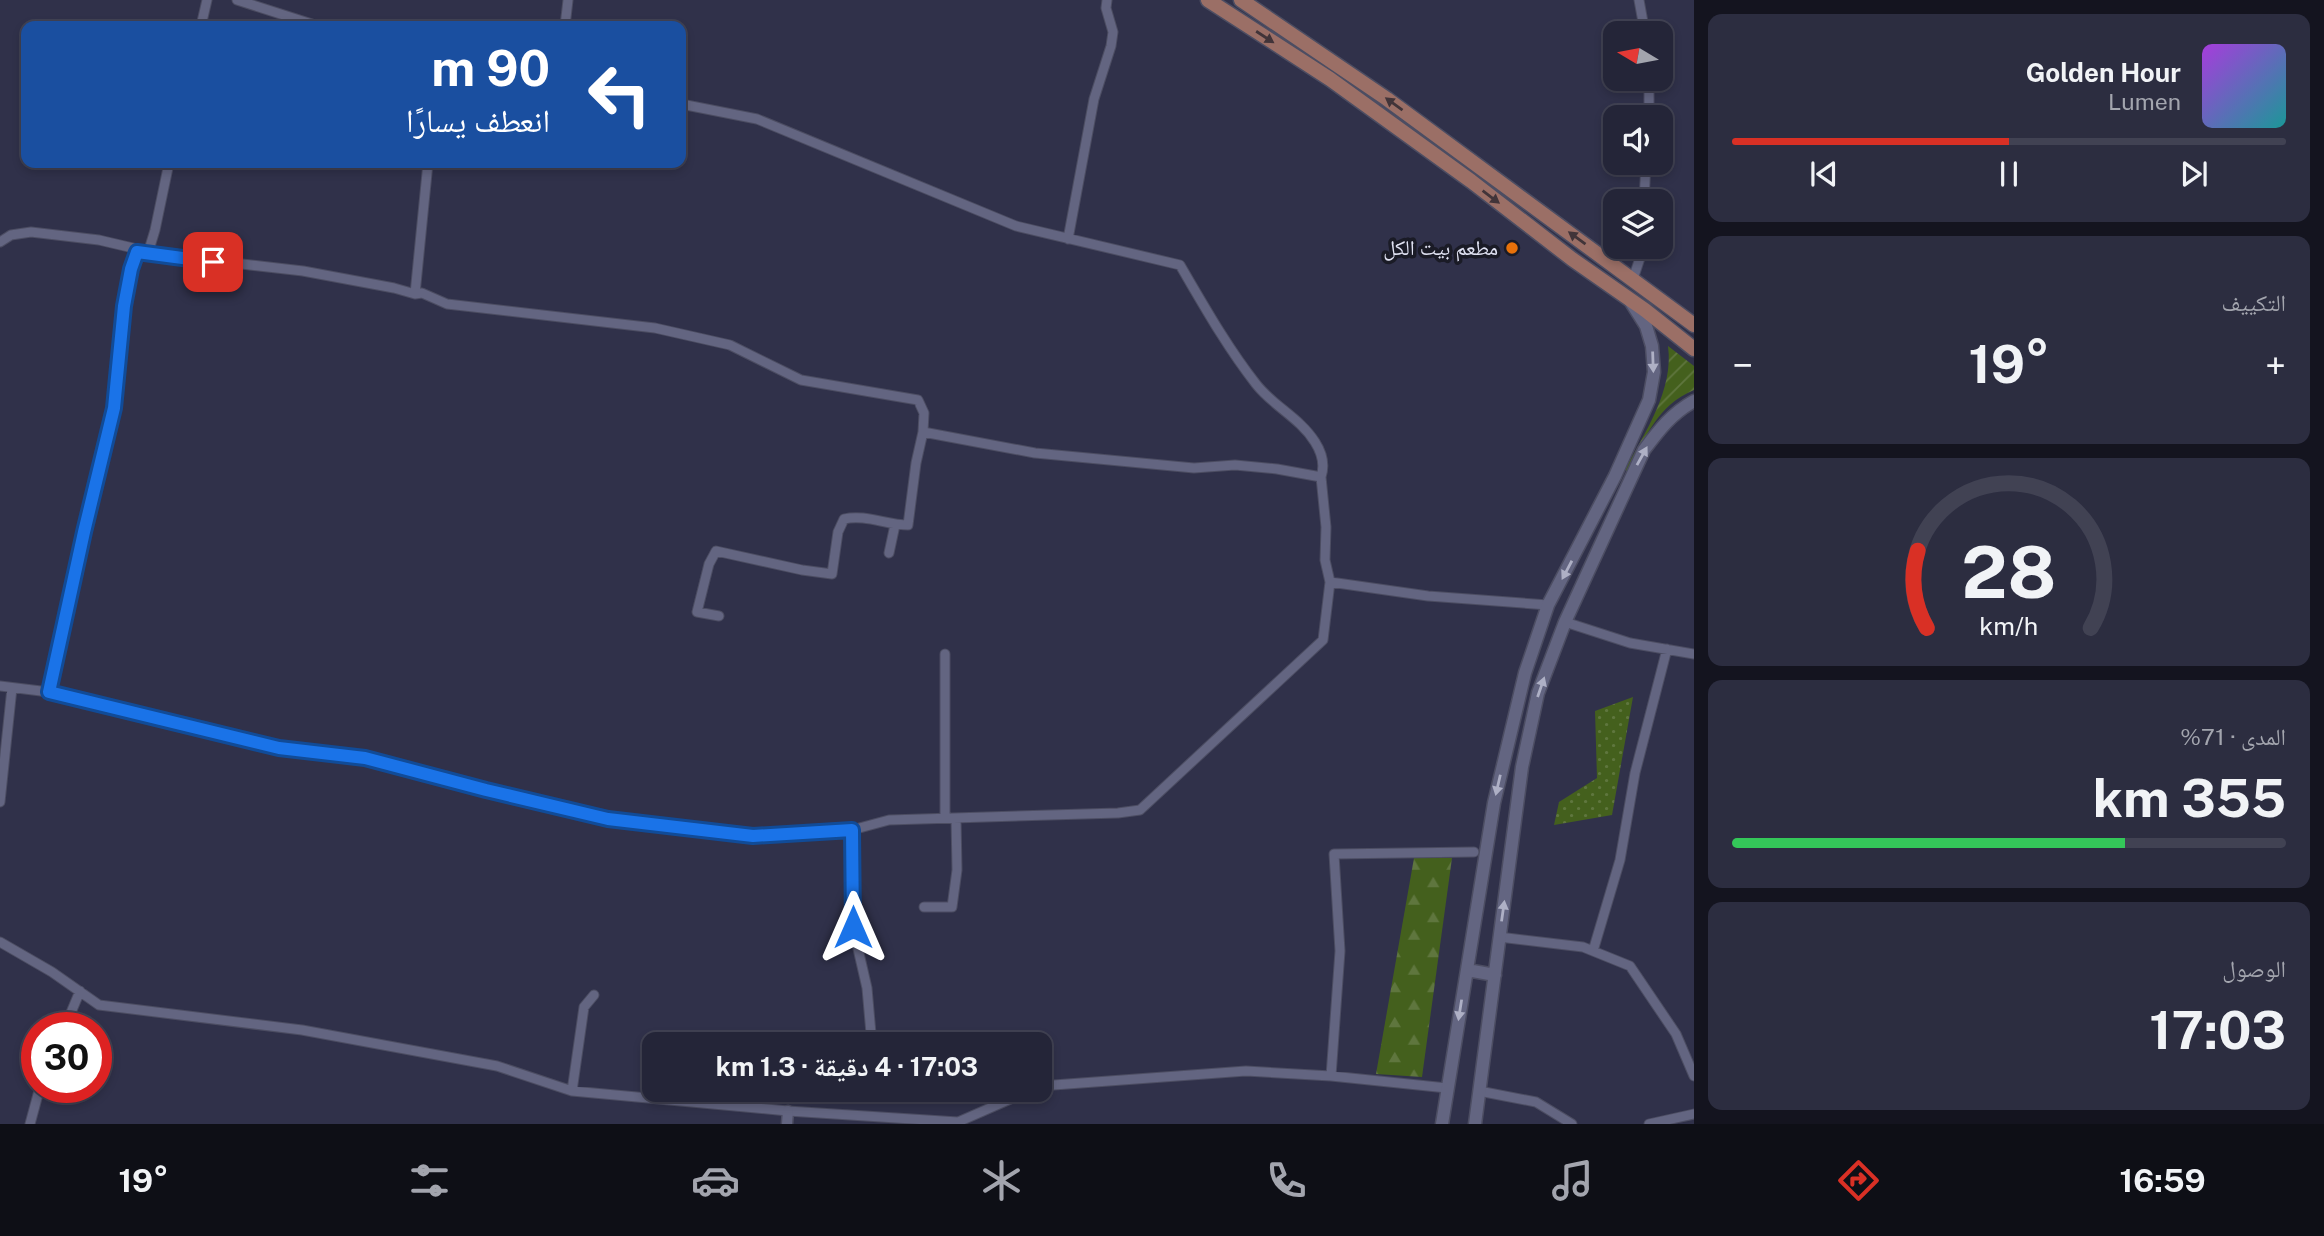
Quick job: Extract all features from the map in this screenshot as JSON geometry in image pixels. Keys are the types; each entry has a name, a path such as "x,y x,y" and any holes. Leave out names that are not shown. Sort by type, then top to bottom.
{"main road":[{"path":"1208,0 1330,79 1694,349"},
{"path":"1241,0 1387,99 1633,278 1694,326"},
{"path":"1471,181 1482,169"},
{"path":"1442,1124 1500,777 1525,673 1548,605 1615,477 1649,400 1654,372 1652,346 1646,326 1629,299"},
{"path":"1475,1124 1522,767 1538,693 1565,622 1644,450 1662,426 1680,409 1694,401"},
{"path":"1615,477 1629,481"},
{"path":"1467,970 1494,975"}],"street":[{"path":"202,21 207,0"},
{"path":"237,0 302,21"},
{"path":"566,21 568,0"},
{"path":"1068,239 1094,99 1112,39 1107,0"},
{"path":"1639,0 1643,21"},
{"path":"0,686 49,692 279,748 365,758 608,819 753,836 852,830 889,820 1118,813 1140,810 1323,640 1330,582 1325,560 1326,527 1321,477 1324,466 1316,443 1297,421 1258,387 1216,328 1180,265 1016,226 757,119 686,105"},
{"path":"148,253 168,168"},
{"path":"415,294 428,168"},
{"path":"0,242 11,235 31,232 99,240 133,248 137,252 303,271 415,294 422,293 447,304 656,328 730,345 801,380 918,400 924,413 923,432 908,525 895,525 855,516 844,519 838,532 832,574 716,551 709,564 697,612 719,616"},
{"path":"49,692 114,408 124,306 137,252"},
{"path":"1633,278 1638,259"},
{"path":"923,432 1035,453 1194,468 1235,466 1277,469 1321,477"},
{"path":"888,553 895,525"},
{"path":"1330,582 1428,596 1548,605"},
{"path":"1565,622 1630,643 1694,654"},
{"path":"1593,951 1620,860 1635,773 1667,649"},
{"path":"945,654 945,818"},
{"path":"0,802 12,688"},
{"path":"924,907 953,908 957,870 956,818"},
{"path":"852,830 853,927 867,988 871,1032"},
{"path":"1331,1076 1340,951 1334,854 1474,852"},
{"path":"1499,937 1583,947 1630,966 1676,1034 1694,1076"},
{"path":"0,942 43,966 99,1005 302,1030 497,1066 572,1091 788,1111 958,1122 1004,1102"},
{"path":"71,1012 80,991"},
{"path":"572,1091 584,1007 594,995"},
{"path":"1052,1085 1247,1071 1331,1076 1447,1088"},
{"path":"1479,1091 1536,1102 1572,1124"},
{"path":"30,1124 36,1103"},
{"path":"787,1124 788,1111"},
{"path":"1649,1124 1694,1114"}],"green space":[{"path":"1668,346 1694,366 1694,390 1661,414 1627,471 1625,470 1662,395 1667,379"},
{"path":"1633,697 1612,815 1554,825 1559,802 1597,778 1595,711"},
{"path":"1414,858 1452,858 1422,1077 1376,1074"}],"place":[{"name":"مطعم بيت الكل","path":"1512,248"}],"route":[{"path":"213,262 137,252 133,259 124,306 114,408 49,692 279,748 365,758 608,819 753,836 852,830 853,927"}]}
